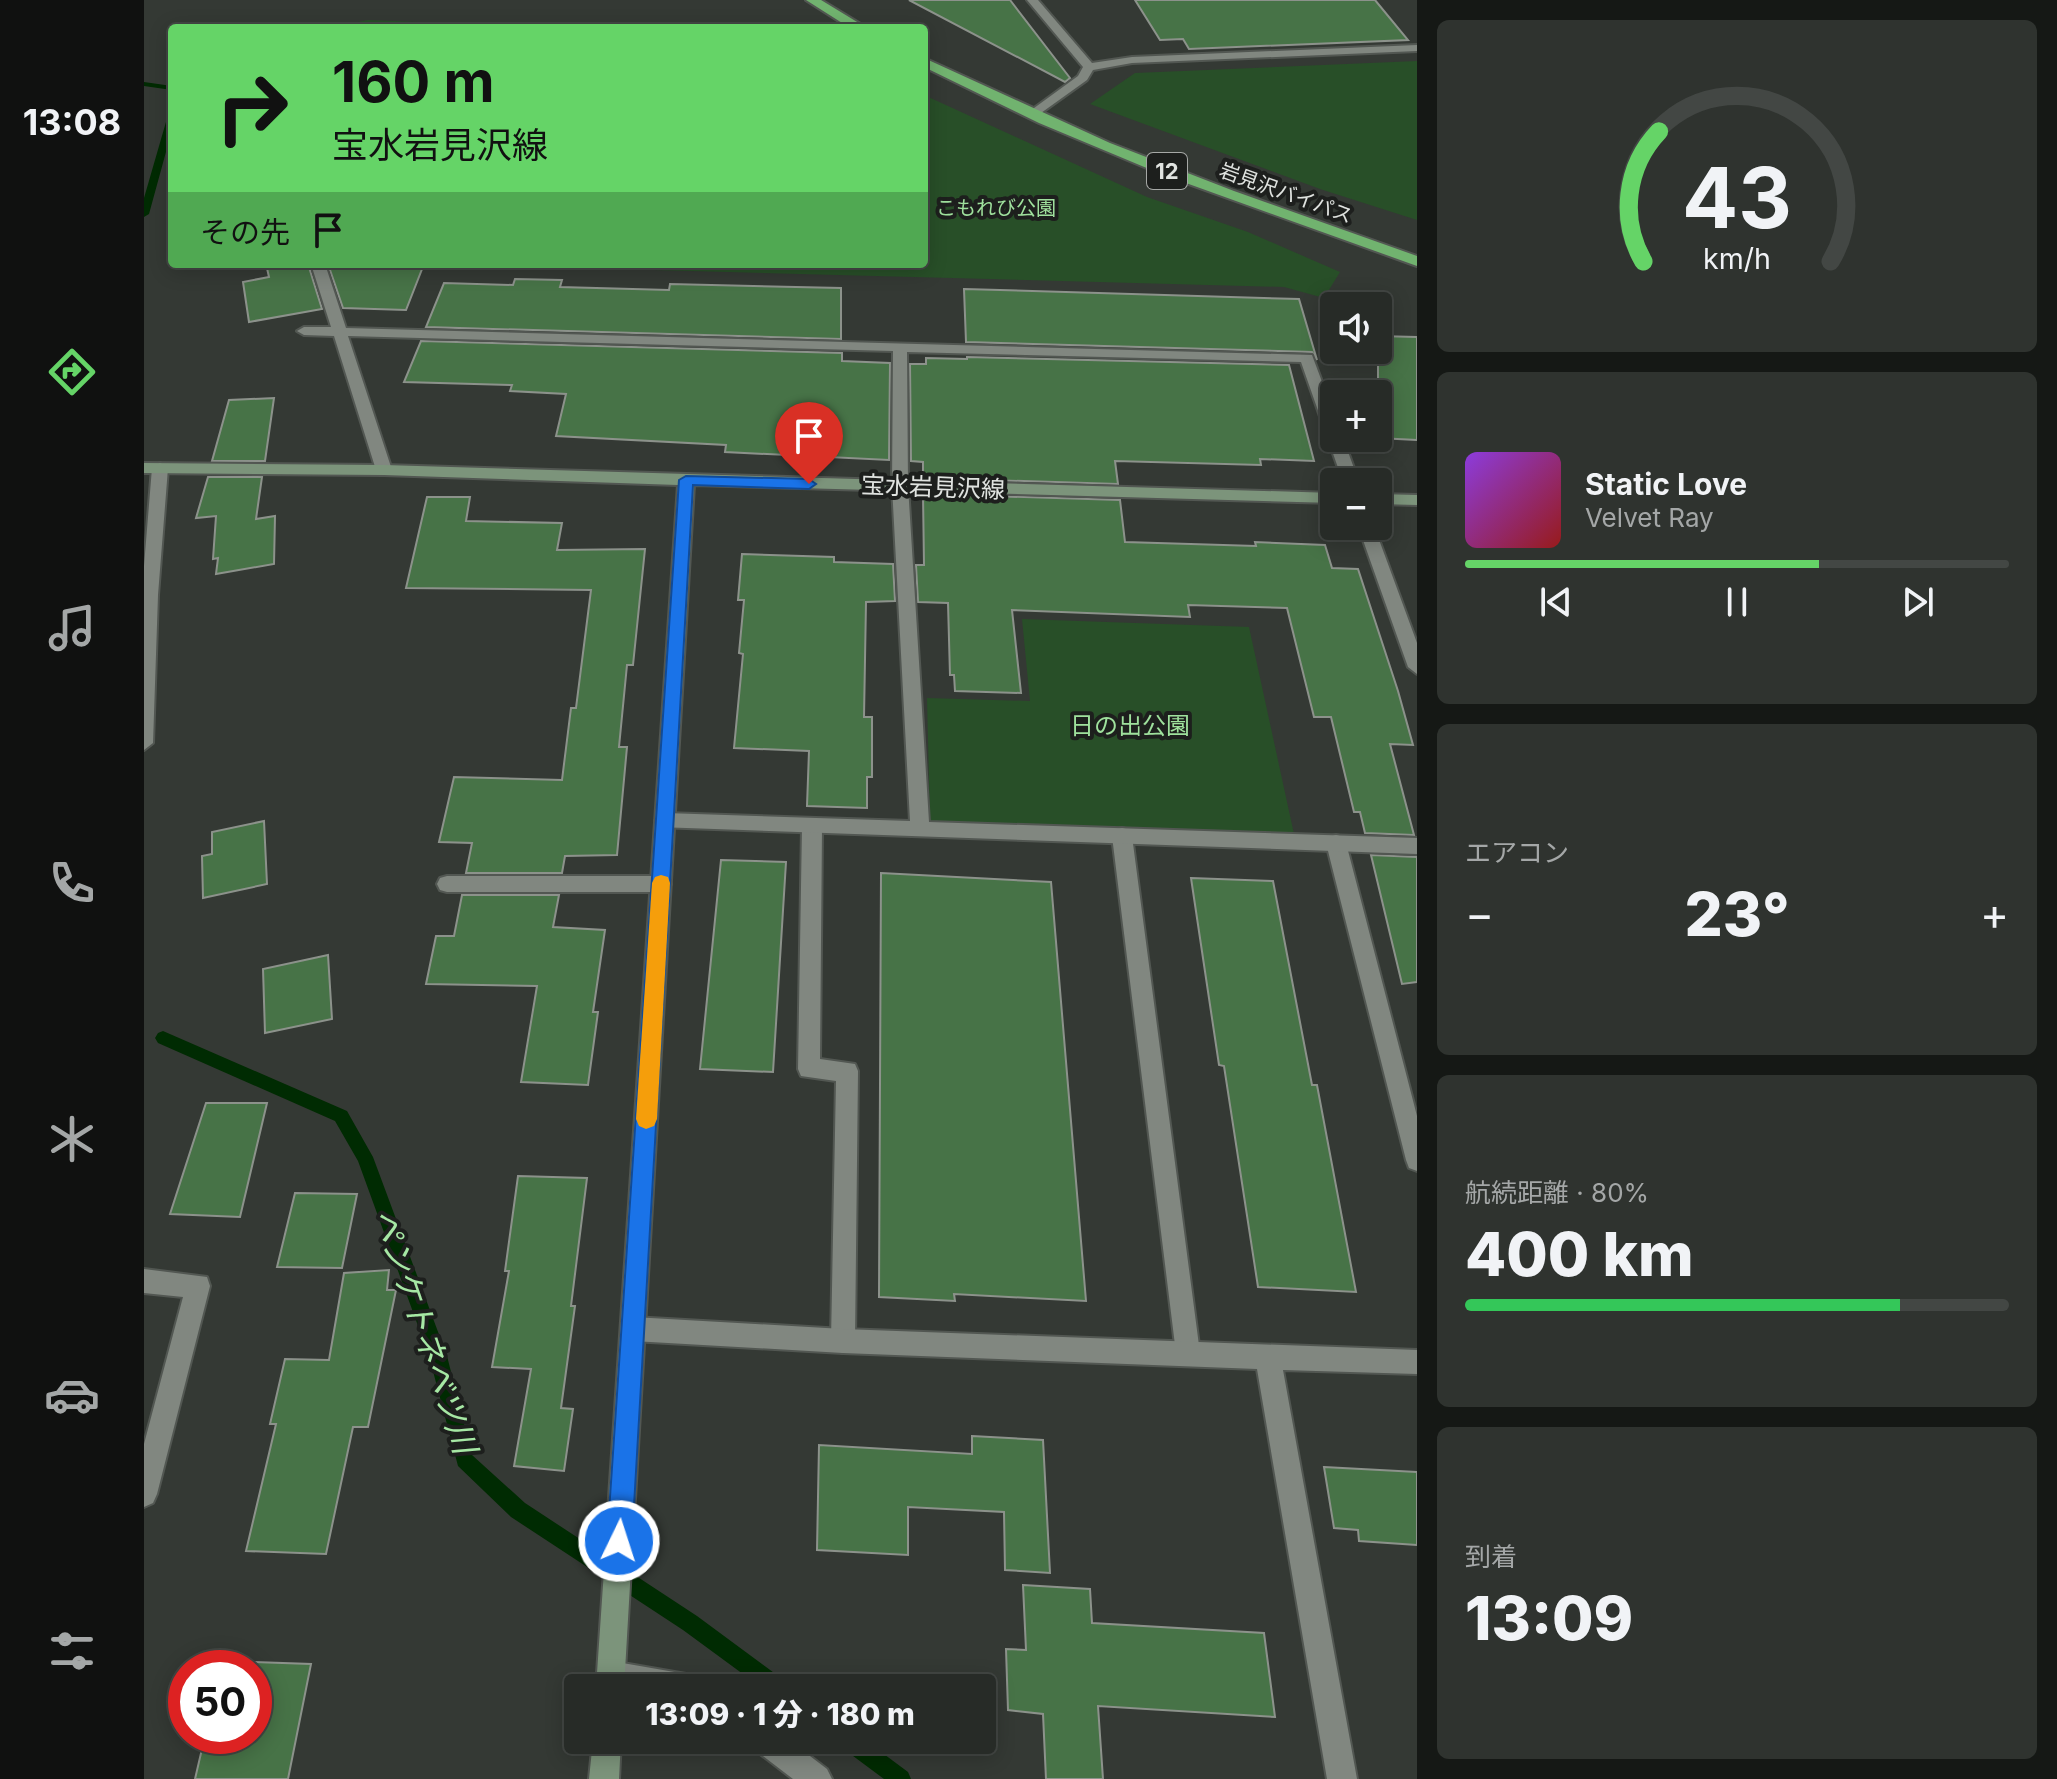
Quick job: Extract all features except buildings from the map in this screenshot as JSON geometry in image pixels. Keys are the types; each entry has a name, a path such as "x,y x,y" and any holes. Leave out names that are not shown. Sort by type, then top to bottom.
{"highway":[{"path":"812,0 853,24"},
{"name":"岩見沢バイパス","path":"928,64 1034,114 1256,206 1417,261"}],"main road":[{"name":"宝水岩見沢線","path":"152,468 384,470 1320,498"},
{"path":"610,1674 686,480"},
{"path":"1392,499 1417,500"},
{"path":"604,1779 606,1754"}],"street":[{"path":"1032,0 1089,67"},
{"path":"1089,67 1132,60 1417,48"},
{"path":"1034,114 1083,78 1089,67"},
{"path":"319,268 384,470"},
{"path":"304,331 1307,358 1320,396"},
{"path":"900,346 900,486 920,829"},
{"path":"144,743 152,468"},
{"path":"1371,540 1417,667"},
{"path":"665,821 1417,846"},
{"path":"812,827 809,1069 847,1071 843,1341"},
{"path":"1122,836 1188,1353"},
{"path":"1336,843 1417,1160"},
{"path":"447,884 661,884"},
{"path":"144,1281 198,1286 144,1494"},
{"path":"633,1329 843,1341 1417,1362"},
{"path":"1268,1358 1342,1779"},
{"path":"784,1754 817,1779"}],"green space":[{"path":"368,20 442,24 348,24"},
{"path":"1417,61 1417,220 1320,189 1090,104 1135,73"},
{"name":"こもれび公園","path":"928,97 1147,197 1248,232 1340,272 1328,292 1320,292 1320,297 1284,287 579,268 928,268"},
{"name":"日の出公園","path":"1022,619 1249,627 1294,834 930,821 927,698 1030,701"}],"waterway":[{"name":"ペンケトネベツ川","path":"144,84 168,87"},
{"name":"ペンケトネベツ川","path":"144,214 168,129"},
{"name":"ペンケトネベツ川","path":"163,1038 341,1116 365,1157 438,1356 464,1460 518,1510 690,1623 759,1674"},
{"name":"ペンケトネベツ川","path":"867,1754 901,1779"}],"slow traffic":[{"path":"646,1119 661,883"}],"route":[{"path":"619,1541 686,480 809,484"}]}
